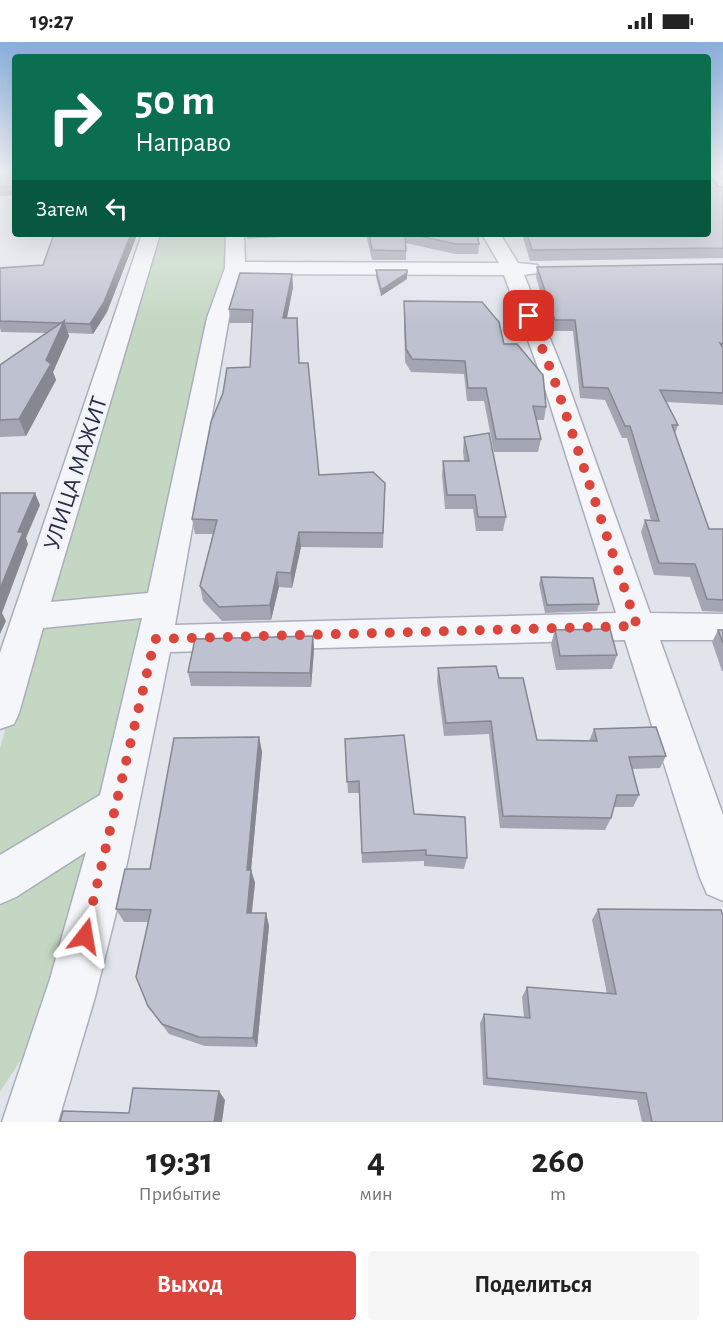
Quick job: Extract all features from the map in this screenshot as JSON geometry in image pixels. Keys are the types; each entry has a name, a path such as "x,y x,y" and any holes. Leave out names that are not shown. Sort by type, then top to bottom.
{"street":[{"name":"УЛИЦА МАЖИТ","path":"0,712 28,616 119,338 149,237"},
{"path":"493,237 512,269 552,373 723,878"},
{"path":"30,1122 75,979 117,808 155,639 218,318 235,251 512,269 547,269"},
{"path":"28,616 161,604"},
{"path":"155,639 637,626 723,627"},
{"path":"0,881 117,808"}],"green space":[{"path":"144,237 228,237 228,266 77,974 0,1092 0,748"}],"building":[{"path":"711,223 723,223 723,248 532,250 528,237 711,237"},
{"path":"53,237 130,237 104,302 90,324 65,323 64,321 61,323 0,321 0,268 43,265"},
{"path":"370,237 405,237 406,251 372,250"},
{"path":"424,237 478,237 479,244 456,244"},
{"path":"723,264 723,344 720,343 723,348 723,393 660,390 678,425 672,425 709,529 723,529 723,600 707,599 695,564 659,563 645,520 659,521 630,426 625,426 608,388 583,387 575,320 555,320 537,267"},
{"path":"376,270 407,270 407,273 381,290"},
{"path":"240,273 292,274 283,318 297,318 299,363 308,363 319,475 373,472 385,483 383,533 299,532 291,573 277,572 270,605 219,607 200,586 217,520 192,519 211,422 223,393 227,368 250,367 253,310 229,309"},
{"path":"404,301 482,302 499,322 504,344 517,344 543,375 546,407 533,406 541,439 496,439 486,388 468,388 465,361 412,359 406,349"},
{"path":"64,321 46,360 51,364 19,419 0,420 0,365"},
{"path":"489,433 506,517 478,517 475,495 447,495 443,461 469,461 464,437"},
{"path":"0,493 35,493 18,532 23,532 0,589"},
{"path":"541,577 593,578 599,604 547,605"},
{"path":"610,629 617,655 560,656 555,630"},
{"path":"718,630 723,630 723,643"},
{"path":"313,636 310,673 188,672 195,639"},
{"path":"496,666 499,678 523,678 537,740 597,741 594,729 656,727 666,756 629,757 639,795 617,795 611,818 503,816 491,721 446,723 438,668"},
{"path":"404,735 414,814 465,817 467,858 426,855 426,850 362,853 359,781 347,782 345,739"},
{"path":"259,737 247,870 251,870 247,913 266,913 253,1038 199,1037 162,1024 148,1006 136,977 151,910 116,909 125,869 150,869 174,738"},
{"path":"598,909 721,910 723,916 723,1122 652,1122 646,1093 487,1078 484,1014 530,1018 527,987 616,994"},
{"path":"133,1088 219,1091 214,1122 60,1122 63,1111 129,1113"}],"route":[{"path":"85,936 155,639 637,626 552,373 529,316"}]}
